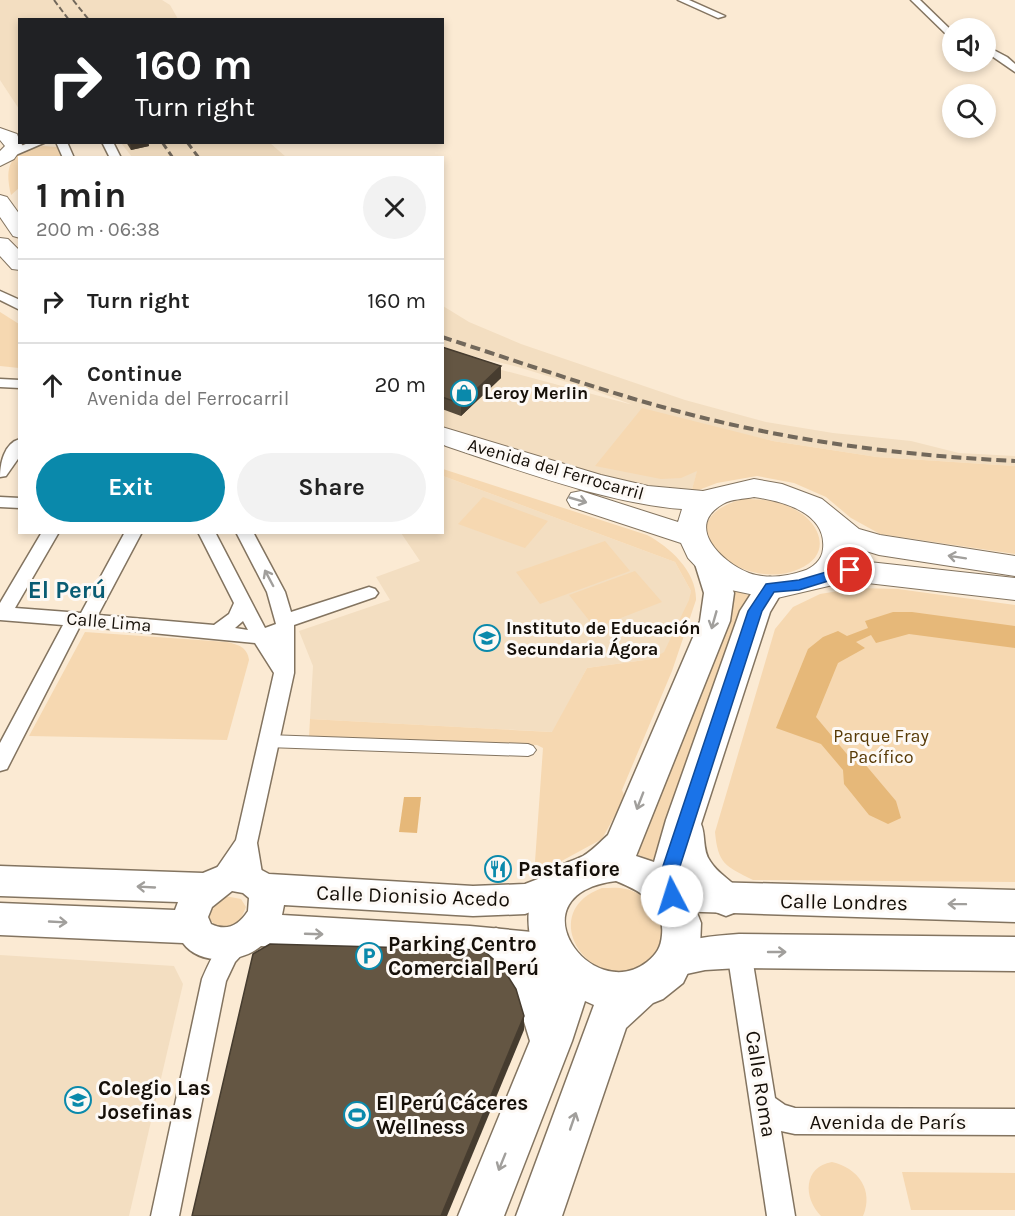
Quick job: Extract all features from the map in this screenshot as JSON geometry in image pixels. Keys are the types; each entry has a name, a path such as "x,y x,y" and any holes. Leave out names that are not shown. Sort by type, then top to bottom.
{"highway":[{"path":"2,160 14,146 8,134"},
{"path":"0,201 18,229"},
{"path":"0,244 18,262"},
{"name":"Avenida del Ferrocarril","path":"444,436 612,488 655,498 682,501 707,500"},
{"name":"Avenida del Ferrocarril","path":"444,458 690,536"},
{"path":"1015,566 879,545 849,536 805,501 772,490 727,491 707,500 692,518 690,536 695,549 709,564 739,581 770,587 799,585 850,570 1015,588"},
{"path":"818,578 835,562 839,551 839,540 834,526 822,513"}],"main road":[{"path":"598,866 622,846 715,621 719,593 709,564"},
{"path":"669,892 684,820 755,611 770,587"},
{"path":"684,820 686,852 690,862 707,885 726,899"},
{"path":"0,919 198,933 220,944 247,936 470,942 559,960 581,981 600,988 620,991 640,988 655,981 668,971 677,959 683,940 682,920 669,892 650,876 634,868 616,865 598,866 578,873 561,885 551,899 546,916 547,934 559,960 567,993 551,1041 481,1216"},
{"name":"Calle Dionisio Acedo","path":"0,881 235,884 473,901 525,899 561,885"},
{"path":"198,933 192,907 235,884 267,899 267,909 247,936"},
{"name":"Calle Londres","path":"669,892 726,899 1015,906"},
{"path":"496,946 516,963 535,988 551,1041"},
{"path":"677,959 705,953 739,951 1015,954"},
{"path":"539,1216 610,1015 640,988"}],"street":[{"path":"682,0 721,16"},
{"path":"915,0 942,26"},
{"path":"996,55 1015,69"},
{"path":"2,160 42,144"},
{"path":"0,295 18,305"},
{"path":"0,383 18,384"},
{"path":"0,472 18,447"},
{"path":"0,502 18,503"},
{"path":"2,613 50,534"},
{"path":"0,763 80,620 133,534"},
{"path":"207,534 284,673"},
{"path":"235,884 284,673 285,621 276,592 245,534"},
{"name":"Calle Lima","path":"2,613 218,632 238,636 259,631 278,632 285,621 369,593"},
{"path":"218,632 236,618 244,602"},
{"path":"267,741 528,750"},
{"path":"235,884 246,843"},
{"path":"198,933 214,979"},
{"path":"165,1216 214,979 227,954 247,936"},
{"name":"Calle Roma","path":"739,951 781,1216"},
{"name":"Avenida de París","path":"765,1106 779,1117 795,1121 1015,1122"}],"shaded area":[{"path":"0,0 162,0 170,5 177,18 18,18 18,107 0,80"},
{"path":"122,144 271,144 285,156 131,156"},
{"path":"444,307 469,322 521,344 685,400 766,422 833,433 911,441 959,453 1015,456 1015,466 877,457 773,441 717,428 705,445 691,493 635,486 503,448 444,427 444,355 633,405 518,367 444,349"},
{"name":"Instituto de Educación Secundaria Ágora","path":"444,476 675,562 691,591 690,600 664,653 652,659 587,668 553,732 310,719 313,666 299,631 390,600 376,577 420,561 402,534 444,534"},
{"path":"893,612 912,612 1015,626 1015,648 909,634 876,643 871,635 856,642 865,648 838,663 816,717 851,759 864,763 896,801 901,818 888,824 869,815 844,784 843,770 821,744 776,728 808,649 823,637 838,631 847,636 868,628 865,621"},
{"path":"404,797 421,797 417,833 399,832"},
{"name":"Colegio Las Josefinas","path":"0,955 174,966 183,984 129,1216 0,1216"}],"green space":[{"path":"43,146 57,147 63,156 18,156 18,189 11,195 9,168 17,156"},
{"path":"0,312 18,323 18,368 0,366"},
{"path":"642,408 773,441 877,457 1015,466 1015,554 880,534 851,518 826,497 794,483 757,476 717,483 691,493 697,471 681,478 661,479 595,466"},
{"path":"444,469 647,535 673,553 687,570 695,590 696,600 672,671 622,790 625,797 602,839 534,876 543,748 537,745 309,737 310,719 552,732 587,668 652,659 664,652 689,600 691,591 675,562 444,476"},
{"path":"483,497 548,521 525,548 458,524"},
{"path":"743,499 786,505 802,514 816,529 820,547 817,555 810,563 799,569 776,574 754,572 733,564 717,552 708,538 707,523 718,510"},
{"path":"605,541 630,571 540,604 516,572"},
{"path":"635,571 662,602 595,628 569,595"},
{"name":"Parque Fray Pacífico","path":"857,588 898,589 1015,605 1015,882 753,880 729,867 721,858 715,832 775,629 793,607 820,594"},
{"path":"731,589 751,596 654,861 634,853"},
{"path":"85,632 227,642 242,647 249,660 227,740 29,736"},
{"path":"602,888 623,888 637,893 655,908 660,918 663,939 659,949 651,959 632,971 612,972 594,965 580,952 572,935 572,917 581,901"},
{"path":"225,896 241,899 246,907 239,923 228,929 216,927 209,918 211,907"},
{"path":"832,1162 849,1169 861,1182 866,1197 863,1216 821,1216 815,1209 809,1192 811,1177 822,1165"},
{"path":"902,1172 1015,1173 1015,1210 911,1210"}],"building":[{"name":"Leroy Merlin","path":"444,348 501,366 461,404 444,398"},
{"name":"El Perú Cáceres Wellness","path":"270,944 483,950 502,967 516,989 524,1016 441,1216 192,1216 253,954"}],"railway":[{"path":"54,0 68,18"},
{"path":"73,0 87,18"},
{"path":"163,144 172,156"},
{"path":"188,144 198,156"},
{"path":"444,338 644,402 712,420 787,436 863,448 1015,461"}],"place":[{"name":"Leroy Merlin","path":"464,393"},
{"name":"Instituto de Educación Secundaria Ágora","path":"487,638"},
{"name":"Pastafiore","path":"498,869"},
{"name":"Parking Centro Comercial Perú","path":"369,956"},
{"name":"Colegio Las Josefinas","path":"78,1100"},
{"name":"El Perú Cáceres Wellness","path":"357,1115"}],"district":[{"name":"El Perú","path":"67,590"}],"route":[{"path":"672,896 665,887 677,844 755,611 770,587 799,585 850,570"}]}
